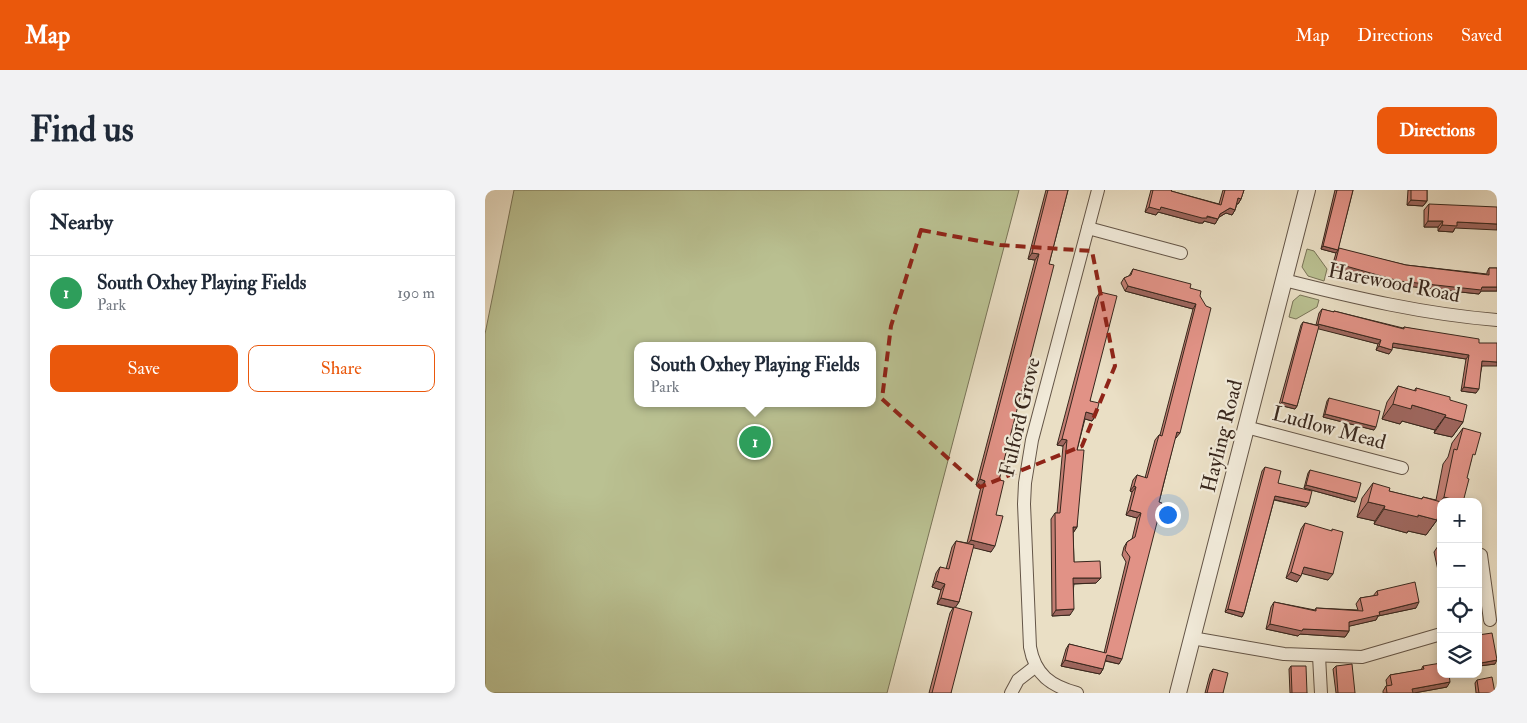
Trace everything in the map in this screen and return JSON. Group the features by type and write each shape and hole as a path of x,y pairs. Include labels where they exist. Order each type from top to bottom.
{"street":[{"name":"Fulford Grove","path":"1036,666 1030,648 1024,504 1025,483 1032,440 1098,190"},
{"name":"Hayling Road","path":"1178,693 1307,190"},
{"path":"1088,228 1181,252"},
{"name":"Harewood Road","path":"1285,280 1403,308 1461,317 1497,320"},
{"name":"Ludlow Mead","path":"1246,427 1402,468"},
{"path":"1482,564 1488,621"},
{"path":"1192,638 1284,654 1362,657 1437,635"},
{"path":"1319,656 1321,693"},
{"path":"1011,693 1018,680 1036,666 1055,685 1077,693"}],"highlighted area":[{"path":"921,230 1000,245 1092,251 1115,366 1082,446 980,487 882,399 891,326"}],"green space":[{"path":"514,190 1019,190 887,693 485,693 485,334"},
{"path":"1307,249 1314,251 1327,269 1324,281 1308,276 1302,267"},
{"path":"1300,295 1319,300 1317,307 1296,319 1289,317 1293,301"}],"building":[{"path":"1048,190 1068,190 1049,264 1054,265 999,480 1004,481 996,515 1003,516 995,546 971,540 985,481 980,479 1039,254 1032,253"},
{"path":"1153,190 1172,190 1221,205 1225,190 1244,190 1241,199 1238,198 1235,210 1230,208 1220,214 1218,219 1207,216 1207,218 1202,218 1161,207 1160,210 1149,207"},
{"path":"1337,190 1353,190 1338,250 1323,246"},
{"path":"1411,190 1427,190 1427,201 1411,200"},
{"path":"1429,204 1497,207 1497,224 1457,222 1457,226 1442,225 1443,221 1428,221"},
{"path":"1339,248 1406,265 1489,275 1489,268 1497,268 1497,287 1482,287 1481,290 1399,281 1335,263"},
{"path":"1133,269 1191,284 1190,288 1201,291 1200,296 1206,306 1211,308 1180,433 1177,432 1164,482 1159,502 1162,503 1122,659 1107,655 1103,669 1065,660 1069,644 1106,653 1130,557 1125,550 1127,542 1135,537 1141,513 1130,510 1136,487 1134,486 1137,475 1147,478 1159,435 1162,436 1196,304 1128,286 1124,278 1131,275"},
{"path":"1100,292 1117,296 1090,401 1099,403 1096,415 1086,412 1077,450 1084,450 1077,527 1073,527 1074,562 1100,561 1101,578 1073,578 1074,609 1056,610 1055,513 1060,513 1067,440 1062,439"},
{"path":"1322,309 1404,329 1404,327 1479,339 1479,343 1497,343 1497,362 1482,361 1479,389 1464,387 1469,355 1393,343 1392,350 1379,346 1381,340 1318,324"},
{"path":"1303,322 1319,326 1297,406 1282,402"},
{"path":"1398,386 1416,391 1416,388 1450,397 1450,400 1467,405 1463,422 1412,405 1411,409 1393,404"},
{"path":"1329,398 1380,411 1376,427 1325,414"},
{"path":"1463,428 1481,433 1475,455 1473,454 1464,498 1448,498 1444,497 1454,449 1457,450"},
{"path":"1265,467 1281,471 1278,483 1312,491 1309,503 1275,496 1244,613 1228,609"},
{"path":"1310,470 1361,483 1357,498 1306,485"},
{"path":"1373,483 1390,488 1389,491 1437,501 1437,520 1384,509 1385,506 1368,502"},
{"path":"1305,523 1332,531 1332,529 1343,532 1333,574 1304,567 1301,576 1291,572"},
{"path":"956,541 974,545 959,602 941,598 945,584 936,581 940,567 949,569"},
{"path":"1415,582 1419,602 1379,612 1380,615 1349,622 1349,631 1303,629 1302,631 1270,624 1274,602 1316,611 1316,608 1363,611 1360,598 1378,595 1377,591"},
{"path":"954,607 972,612 951,693 932,693"},
{"path":"1492,633 1497,660 1482,663 1482,634"},
{"path":"1352,664 1355,693 1338,693 1336,666"},
{"path":"1437,664 1437,678 1450,678 1450,682 1412,689 1413,693 1387,693 1386,686 1392,685 1390,675 1424,669 1423,666"},
{"path":"1291,666 1306,666 1307,693 1292,693"},
{"path":"1213,669 1228,673 1223,693 1207,693"},
{"path":"1492,677 1495,693 1479,693 1477,680"}],"place":[{"name":"South Oxhey Playing Fields","path":"755,442"}]}
